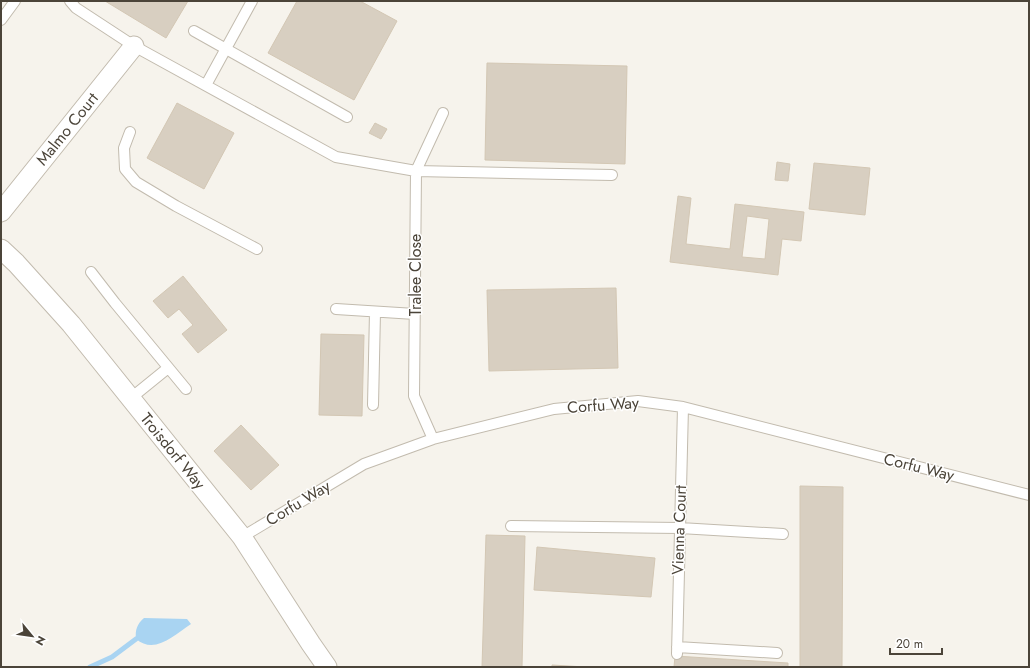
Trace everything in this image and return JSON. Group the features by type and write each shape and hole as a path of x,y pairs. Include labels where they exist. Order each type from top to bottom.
{"street":[{"name":"Malmo Court","path":"1,212 134,46"},
{"name":"Troisdorf Way","path":"1,249 16,263 71,324 242,537 310,644 327,667"}],"lane":[{"path":"1,20 15,1"},
{"path":"70,1 76,8 134,46 336,157 416,171 612,175"},
{"path":"206,85 252,1"},
{"path":"194,31 347,117"},
{"name":"Tralee Close","path":"433,439 414,396 416,171 443,113"},
{"path":"130,132 124,148 126,169 136,182 176,206 257,248"},
{"path":"90,272 186,389"},
{"path":"336,309 415,314"},
{"path":"373,405 375,312"},
{"path":"131,398 168,368"},
{"name":"Corfu Way","path":"242,537 364,464 433,439 554,409 638,400 683,407 1029,495"},
{"name":"Vienna Court","path":"683,407 677,650 777,653"},
{"path":"511,526 680,528 783,534"}],"water":[{"path":"144,618 187,619 191,624 164,642 150,645 136,639 137,627"}],"building":[{"path":"105,1 188,1 166,38"},
{"path":"297,1 360,1 397,21 354,100 268,53"},
{"path":"487,63 627,66 625,164 485,160"},
{"path":"177,103 234,133 204,189 147,158"},
{"path":"375,123 387,129 381,139 369,133"},
{"path":"777,162 790,164 788,181 775,180"},
{"path":"814,163 870,168 865,215 809,209"},
{"path":"678,196 691,198 686,244 730,249 735,204 804,212 801,241 782,239 778,275 670,262","holes":["747,216 769,219 765,259 742,257"]},
{"path":"183,276 227,330 198,353 182,334 193,325 179,309 168,318 153,301"},
{"path":"616,288 618,368 489,371 487,290"},
{"path":"321,334 364,335 362,416 319,415"},
{"path":"241,425 279,465 251,490 214,451"},
{"path":"800,486 843,487 842,667 800,667"},
{"path":"486,535 525,536 522,667 482,667"},
{"path":"537,547 655,558 651,597 534,590"},
{"path":"675,656 788,663 788,667 674,667"},
{"path":"552,665 585,667 552,667"}],"waterway":[{"path":"90,667 112,657 136,639"}]}
